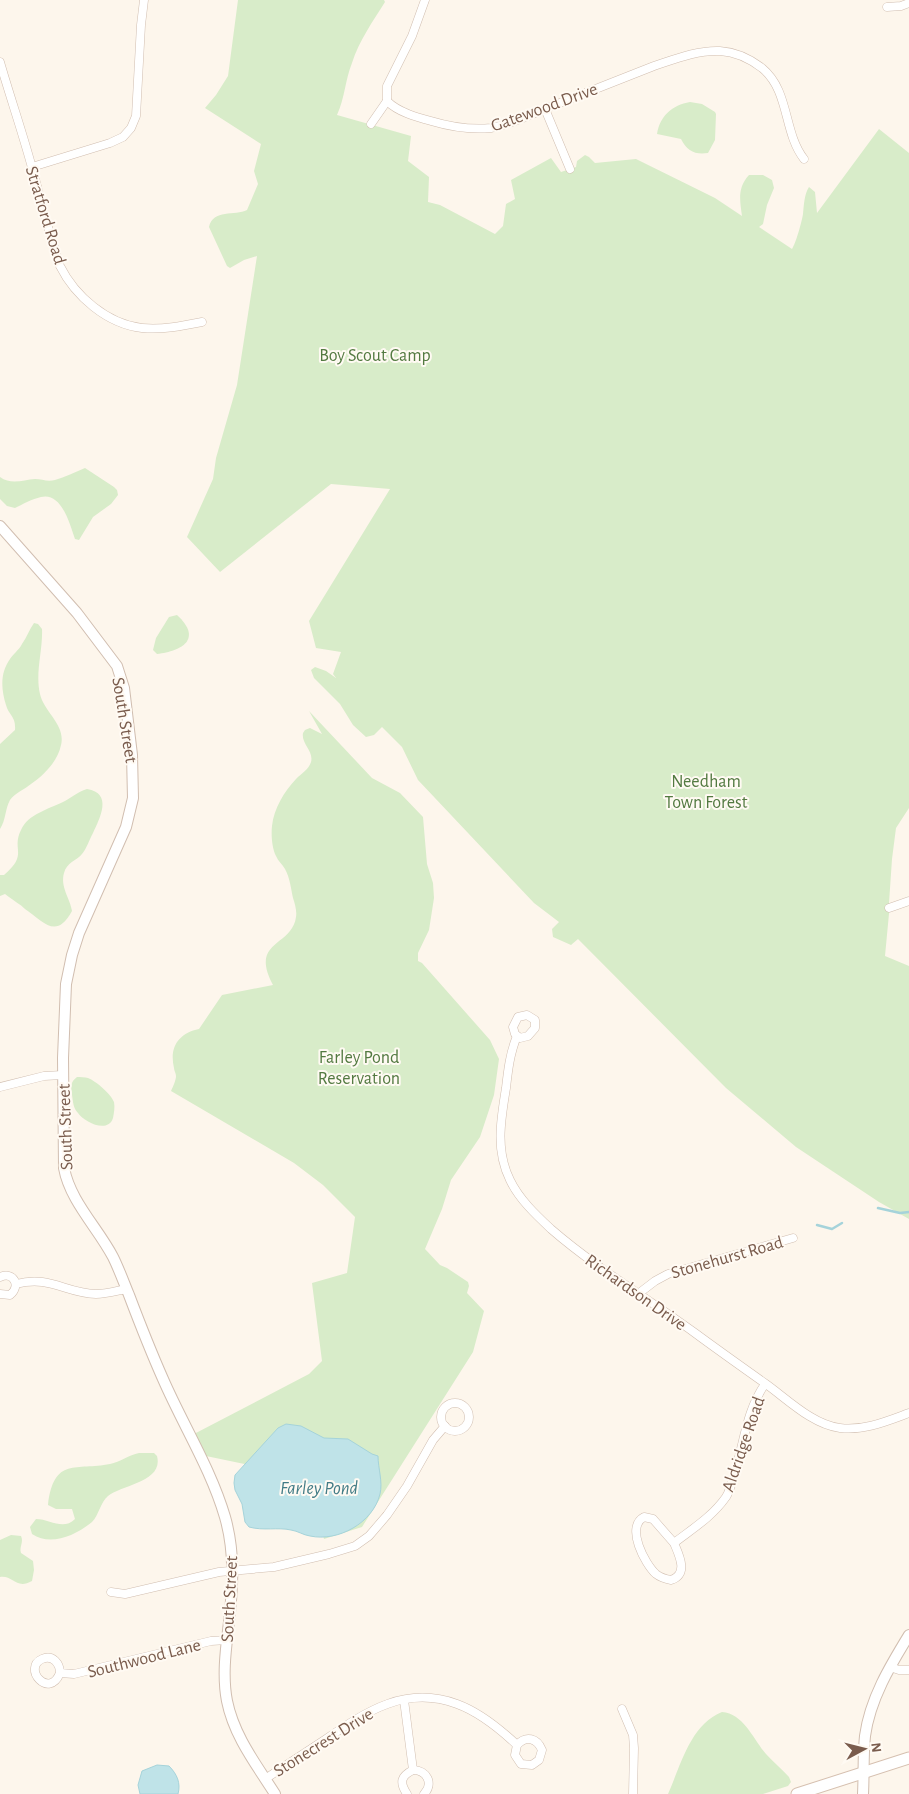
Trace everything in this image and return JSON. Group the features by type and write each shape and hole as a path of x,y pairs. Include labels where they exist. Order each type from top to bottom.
{"main road":[{"path":"796,1794 909,1758"}],"street":[{"path":"32,167 110,143 123,137 131,128 136,116 144,0"},
{"path":"371,124 386,101 387,86 412,36 425,0"},
{"path":"888,8 909,3"},
{"name":"Gatewood Drive","path":"386,101 426,120 445,125 471,129 493,127 506,124 673,60 698,52 718,51 740,55 767,72 779,91 795,144 804,159"},
{"name":"Stratford Road","path":"0,62 60,265 79,293 94,307 128,325 142,328 169,328 202,322"},
{"path":"545,109 570,169"},
{"name":"South Street","path":"0,526 77,613 116,666 124,688 132,755 133,798 126,827 79,933 66,984 63,1075 64,1163 67,1181 72,1192 106,1243 114,1259 160,1372 219,1500 229,1533 233,1571 225,1683 230,1712 242,1742 275,1794"},
{"path":"889,908 909,901"},
{"name":"Richardson Drive","path":"517,1036 511,1054 500,1134 501,1155 510,1182 530,1208 551,1229 801,1411 822,1422 839,1428 876,1426 909,1412"},
{"path":"0,1087 44,1076 63,1075"},
{"name":"Stonehurst Road","path":"638,1294 668,1274 793,1238"},
{"path":"0,1277 11,1276 16,1284 15,1289 10,1295 0,1294"},
{"path":"16,1284 44,1281 96,1294 106,1294 126,1289"},
{"name":"Aldridge Road","path":"674,1543 698,1526 718,1507 727,1495 737,1466 751,1410 756,1397 766,1384"},
{"path":"111,1592 126,1594 195,1576 274,1568 355,1546 369,1536 388,1514 407,1486 433,1440 445,1426"},
{"path":"644,1517 653,1519 674,1543 682,1563 681,1572 677,1578 671,1580 663,1578 652,1570 640,1550 636,1530 637,1523 644,1517"},
{"path":"863,1794 868,1723 877,1694 909,1635"},
{"name":"Southwood Lane","path":"60,1673 83,1673 213,1641 227,1640"},
{"path":"890,1667 899,1670 909,1670"},
{"name":"Stonecrest Drive","path":"265,1779 360,1716 387,1703 404,1700 431,1698 456,1704 477,1715 517,1745"},
{"path":"404,1700 413,1770"},
{"path":"622,1709 633,1735 633,1794"},
{"path":"407,1794 402,1787 402,1780 406,1774 413,1770 423,1772 427,1776 430,1783 427,1792 424,1794"}],"green space":[{"name":"Needham Town Forest","path":"238,0 384,0 385,2 358,47 337,115 411,136 408,161 429,177 428,202 440,205 495,234 503,226 506,204 515,199 511,180 551,158 561,172 576,167 577,161 585,155 595,163 636,159 715,198 742,216 740,195 745,180 749,175 763,175 772,180 774,188 767,205 763,224 759,227 792,249 800,227 805,197 809,187 815,192 817,213 879,129 909,153 909,808 896,828 885,956 909,966 909,1219 879,1202 796,1147 726,1088 578,939 571,945 553,937 552,929 559,922 534,903 418,780 402,747 382,727 374,735 366,737 353,725 340,704 314,678 311,670 315,667 326,671 336,678 333,674 341,652 316,648 309,621 390,489 331,484 220,572 187,537 213,479 216,458 237,385 257,256 244,260 230,268 227,266 209,227 211,221 220,215 247,210 258,184 254,171 261,144 205,108 228,76"},
{"path":"684,103 702,104 716,114 715,140 708,153 695,153 686,147 681,139 657,134 661,122 668,112"},
{"path":"85,468 114,487 118,495 111,504 93,517 79,540 75,539 68,518 60,504 54,499 41,497 15,508 7,506 0,499 0,477 8,481 35,479 52,481"},
{"path":"177,615 185,623 189,637 181,647 157,654 153,650 156,638 169,617"},
{"path":"34,623 38,624 42,629 38,678 40,694 42,701 58,725 62,738 61,745 57,757 45,772 10,800 0,829 0,744 15,730 13,719 4,699 3,675 11,657 21,646"},
{"name":"Farley Pond Reservation","path":"309,711 372,778 400,793 423,817 427,864 433,883 434,898 429,930 418,953 418,961 422,963 490,1040 499,1059 494,1095 480,1137 451,1180 442,1209 425,1249 440,1265 468,1282 467,1293 484,1311 473,1352 362,1527 324,1539 321,1527 254,1466 206,1456 194,1434 309,1374 322,1361 312,1283 347,1273 355,1217 323,1185 294,1163 171,1091 176,1076 173,1060 174,1047 186,1034 199,1029 222,995 273,985 267,970 266,960 274,945 293,927 296,912 288,876 274,849 272,826 277,807 287,789 307,769 311,762 311,754 304,741 303,733 310,728 322,734"},
{"path":"87,789 95,791 100,795 102,801 101,814 84,852 65,869 63,883 72,911 61,925 50,926 5,894 0,896 0,875 4,875 16,862 18,857 18,837 24,824 39,813"},
{"path":"77,1077 85,1077 91,1080 110,1095 114,1102 114,1110 110,1123 101,1126 90,1123 76,1111 71,1087"},
{"path":"139,1453 154,1453 157,1456 157,1465 154,1472 140,1482 108,1496 92,1522 79,1531 63,1538 39,1538 32,1534 30,1527 36,1519 56,1524 66,1524 75,1519 72,1509 56,1509 48,1505 51,1489 55,1479 61,1472 77,1467 110,1464"},
{"path":"11,1535 21,1536 21,1553 33,1561 32,1581 27,1583 22,1584 0,1577 0,1540"},
{"path":"722,1712 736,1717 742,1722 766,1754 789,1777 791,1782 788,1786 763,1794 668,1794 682,1759 694,1736 711,1718"}],"water":[{"name":"Farley Pond","path":"286,1424 301,1426 324,1438 348,1439 378,1456 380,1494 370,1514 362,1522 343,1533 321,1537 286,1529 254,1528 249,1527 245,1522 242,1504 235,1490 235,1475 278,1428"},
{"path":"157,1765 169,1766 174,1772 179,1782 178,1794 140,1794 138,1785 142,1771"}],"waterway":[{"path":"878,1208 900,1213 909,1212"},
{"path":"817,1225 832,1229 842,1223"}],"park label":[{"name":"Boy Scout Camp","path":"375,355"}]}
